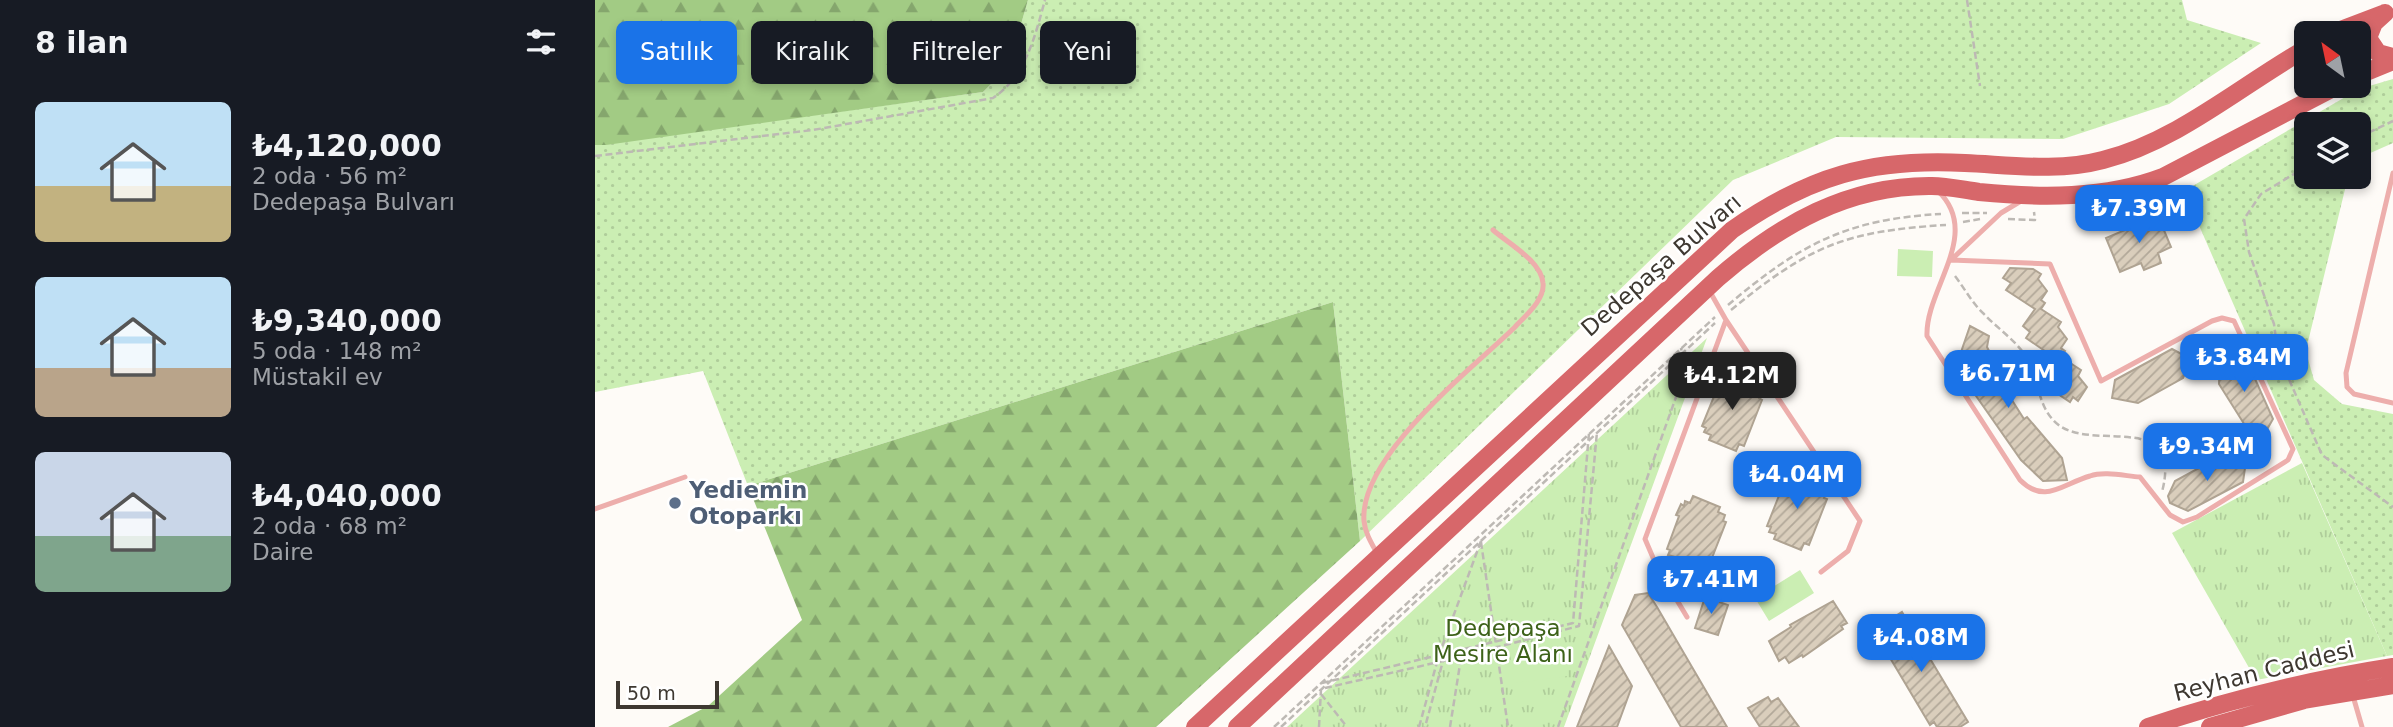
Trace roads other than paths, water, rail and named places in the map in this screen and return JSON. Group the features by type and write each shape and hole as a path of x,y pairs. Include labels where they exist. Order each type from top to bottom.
{"main road":[{"path":"2364,21 2389,11"},
{"path":"2389,11 2374,23 2368,38 2378,53 2393,59"},
{"name":"Dedepaşa Bulvarı","path":"1195,727 1732,230 1782,197 1850,170 1888,165 1923,162 2039,167 2076,166 2105,160 2167,134 2294,56"},
{"path":"2371,69 2393,59"},
{"name":"Dedepaşa Bulvarı","path":"1237,727 1707,288 1753,247 1791,222 1835,202 1879,191 1932,186 2032,204 2139,186 2163,177 2312,98"},
{"name":"Reyhan Caddesi","path":"2148,727 2316,679 2393,667"},
{"name":"Reyhan Caddesi","path":"2210,727 2247,721 2351,690 2393,685"}],"lane":[{"path":"2393,173 2346,373 2347,387 2354,394 2393,402"},
{"path":"1932,186 1944,197 1954,224 1951,260 1929,315 1927,336 2020,480 2030,490 2042,493 2092,475 2140,477 2171,515 2183,522 2197,517 2288,460 2293,449 2234,321 2222,318 2212,321 2101,381 2050,264 1951,260"},
{"path":"1951,260 2001,213 2032,204"},
{"path":"1378,555 1368,537 1364,520 1366,503 1381,469 1419,418 1524,317 1541,295 1543,284 1538,270 1493,230"},
{"path":"1707,288 1860,521 1848,551 1821,572"},
{"path":"1687,617 1657,567 1645,540 1724,315"},
{"path":"595,509 685,477"},
{"path":"2351,690 2362,727"}],"place":[{"name":"Yediemin Otoparkı","path":"675,503"}],"park label":[{"name":"Dedepaşa Mesire Alanı","path":"1503,641"}]}
